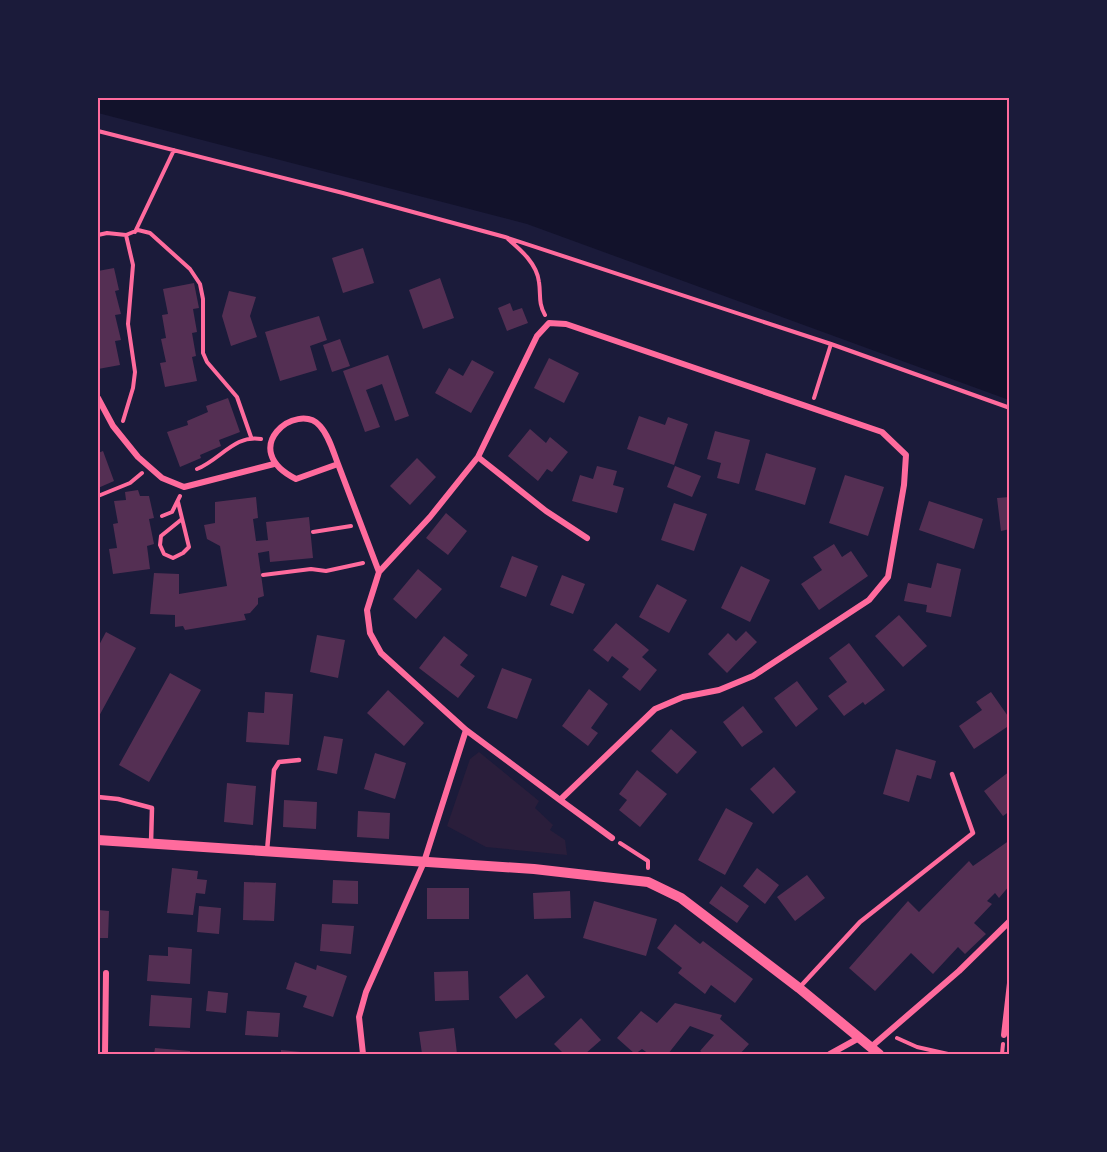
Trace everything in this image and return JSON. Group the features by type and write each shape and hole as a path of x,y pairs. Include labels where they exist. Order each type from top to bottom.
{"street":[{"path":"560,800 655,709 683,697 719,690 753,676 869,600 888,577 904,485 906,455 882,432 566,324 549,323 537,336 478,457 430,517 379,572 367,609 370,633 381,652 466,730 560,800 612,838"},
{"path":"98,398 119,433 138,457 162,478 184,486 274,464"},
{"path":"338,464 296,479 284,473 274,464 271,452 275,431 301,418 320,425 332,447 379,572"},
{"path":"478,457 546,511 587,538"},
{"path":"363,1054 359,1017 366,992 424,862 466,730"},
{"path":"98,840 534,869 648,882 681,898 799,988 875,1051 886,1033 959,971 1010,921"},
{"path":"105,1054 106,973"},
{"path":"1004,1035 1010,983"},
{"path":"830,1054 860,1037"}],"lane":[{"path":"267,851 274,770 279,762 299,760"},
{"path":"799,988 860,922 973,833 952,774"},
{"path":"98,797 118,799 152,808 151,843"}],"path":[{"path":"98,131 506,237 831,344 1010,408"},
{"path":"134,232 174,150"},
{"path":"98,235 107,232 126,235 138,230 150,233 190,269 200,284 204,316 203,353 207,362 237,397 251,437"},
{"path":"119,433 134,388 135,372 128,324 133,265 126,235"},
{"path":"506,237 526,255 539,279 540,306 549,323"},
{"path":"811,409 831,344"},
{"path":"162,516 172,512 178,502 187,474 204,467 227,449 251,437 272,441"},
{"path":"98,496 130,483 149,467"},
{"path":"178,502 189,547 173,558 164,554 160,545 161,537 182,519"},
{"path":"313,532 362,524"},
{"path":"263,575 310,569 326,571 374,559"},
{"path":"612,838 648,861 648,882"},
{"path":"886,1033 917,1047 948,1054"}],"shaded area":[{"path":"98,98 1009,98 1009,400 527,224 98,113"},
{"path":"479,752 539,801 535,808 553,825 550,830 565,840 567,855 486,847 447,826 470,759"}],"building":[{"path":"363,248 374,283 343,293 332,258"},
{"path":"114,268 119,290 115,291 121,314 115,315 121,340 115,341 120,365 98,369 98,271"},
{"path":"440,278 454,318 423,329 409,290"},
{"path":"194,283 199,308 193,309 197,332 192,333 196,356 192,357 197,381 165,387 160,363 166,362 161,339 166,338 162,315 168,314 163,289"},
{"path":"229,291 256,297 250,316 257,337 231,346 222,316"},
{"path":"510,303 513,311 522,308 528,323 507,331 498,308"},
{"path":"319,316 327,340 310,346 317,370 280,381 265,332"},
{"path":"340,339 350,366 332,372 323,345"},
{"path":"388,355 409,416 395,421 382,384 366,390 380,427 365,432 343,371"},
{"path":"549,358 579,373 564,403 534,388"},
{"path":"472,360 494,372 471,413 435,393 449,368 463,376"},
{"path":"228,398 240,432 219,440 221,446 180,467 167,432 188,425 187,421 208,412 206,406"},
{"path":"639,416 665,425 668,417 688,424 674,465 627,449"},
{"path":"530,429 546,443 550,437 568,452 552,472 547,469 538,481 508,456"},
{"path":"715,431 750,440 739,484 717,478 721,463 707,459"},
{"path":"103,451 114,481 98,488 98,453"},
{"path":"766,453 816,468 805,505 755,490"},
{"path":"417,458 436,477 410,505 390,486"},
{"path":"597,466 617,471 613,485 624,488 617,513 572,501 580,475 593,479"},
{"path":"675,466 701,476 692,497 667,487"},
{"path":"845,475 884,487 868,536 829,523"},
{"path":"138,490 140,496 149,496 154,518 149,519 154,544 147,546 150,569 113,574 109,549 117,548 113,524 118,523 114,501 126,500 125,492"},
{"path":"256,497 258,518 253,519 256,541 268,540 266,522 309,517 313,558 270,562 269,551 258,553 264,596 258,598 258,604 250,613 244,614 246,620 185,630 183,626 175,627 175,615 150,614 154,573 179,574 179,594 227,586 220,546 207,539 204,525 215,523 215,502"},
{"path":"1010,497 1010,529 1001,531 997,498"},
{"path":"929,501 983,519 974,549 919,530"},
{"path":"674,503 707,514 694,551 661,540"},
{"path":"446,513 467,531 448,555 426,538"},
{"path":"834,544 842,557 851,551 868,576 819,610 801,584 822,570 813,557"},
{"path":"512,556 538,566 526,597 500,587"},
{"path":"937,563 961,569 951,617 926,612 927,605 904,601 908,583 931,588"},
{"path":"741,566 770,580 750,622 721,608"},
{"path":"418,569 442,589 416,619 393,599"},
{"path":"562,575 585,584 573,614 550,605"},
{"path":"657,584 687,600 669,633 639,617"},
{"path":"1007,595 1010,595 1010,645 1007,645"},
{"path":"899,615 927,646 903,667 875,636"},
{"path":"616,623 649,650 642,657 657,670 640,691 622,677 629,669 612,656 608,662 593,650"},
{"path":"746,631 757,642 727,673 708,654 728,633 736,641"},
{"path":"106,632 136,648 98,718 98,647"},
{"path":"317,635 345,640 338,678 310,672"},
{"path":"444,636 468,655 460,665 475,676 458,698 419,668"},
{"path":"849,643 885,690 865,705 863,702 844,716 828,696 847,682 829,658"},
{"path":"502,668 532,679 517,719 487,708"},
{"path":"170,673 201,690 149,782 119,765"},
{"path":"797,681 818,709 796,727 774,698"},
{"path":"589,689 608,704 591,728 598,733 588,746 562,726"},
{"path":"388,690 424,723 404,746 367,713"},
{"path":"265,692 293,694 289,745 246,742 248,712 264,713"},
{"path":"991,692 1010,719 1010,725 974,749 959,726 982,710 976,702"},
{"path":"743,706 763,732 742,747 723,722"},
{"path":"671,729 697,752 677,774 651,751"},
{"path":"324,736 343,739 337,774 317,770"},
{"path":"896,749 936,761 931,779 917,775 909,802 883,794"},
{"path":"375,753 406,763 395,799 364,789"},
{"path":"774,767 796,792 773,814 750,789"},
{"path":"637,770 667,794 640,827 619,810 627,800 619,794"},
{"path":"1010,771 1010,811 1003,816 984,791"},
{"path":"227,783 256,786 253,825 224,822"},
{"path":"284,800 317,802 316,829 283,827"},
{"path":"726,808 753,823 725,875 698,860"},
{"path":"358,811 390,813 389,839 357,837"},
{"path":"1010,840 1010,885 999,898 995,893 987,901 992,904 974,923 986,934 965,954 958,947 933,974 911,953 875,991 849,968 908,901 919,912 969,861 973,866"},
{"path":"172,868 198,871 197,879 207,880 205,894 196,893 193,915 167,913"},
{"path":"757,868 779,885 765,904 743,886"},
{"path":"807,875 825,898 795,921 777,897"},
{"path":"333,880 358,881 358,904 332,903"},
{"path":"244,882 276,883 274,921 243,920"},
{"path":"721,886 749,906 737,923 709,903"},
{"path":"427,888 469,888 469,919 427,919"},
{"path":"570,891 571,918 534,919 533,893"},
{"path":"594,901 657,919 646,956 583,938"},
{"path":"199,906 221,908 219,934 197,932"},
{"path":"98,910 109,911 108,938 98,938"},
{"path":"322,924 354,926 351,954 320,951"},
{"path":"675,924 700,944 703,941 753,979 735,1003 711,985 705,994 678,973 682,968 657,948"},
{"path":"168,947 192,949 190,984 147,981 149,955 168,956"},
{"path":"295,962 316,970 317,965 347,976 333,1017 303,1007 307,996 286,989"},
{"path":"468,971 469,1000 435,1001 434,972"},
{"path":"527,974 545,997 516,1019 499,997"},
{"path":"208,991 228,993 226,1013 206,1011"},
{"path":"151,995 192,998 190,1028 149,1026"},
{"path":"675,1003 722,1015 720,1019 749,1044 740,1054 704,1054 700,1051 714,1035 690,1026 668,1054 649,1054 642,1049 635,1054 617,1038 641,1011 657,1023"},
{"path":"247,1011 280,1013 278,1037 245,1035"},
{"path":"581,1018 601,1040 585,1054 564,1054 554,1044"},
{"path":"454,1028 457,1054 422,1054 419,1032"},
{"path":"155,1048 190,1051 190,1054 154,1054"},
{"path":"281,1050 311,1053 311,1054 281,1054"}]}
